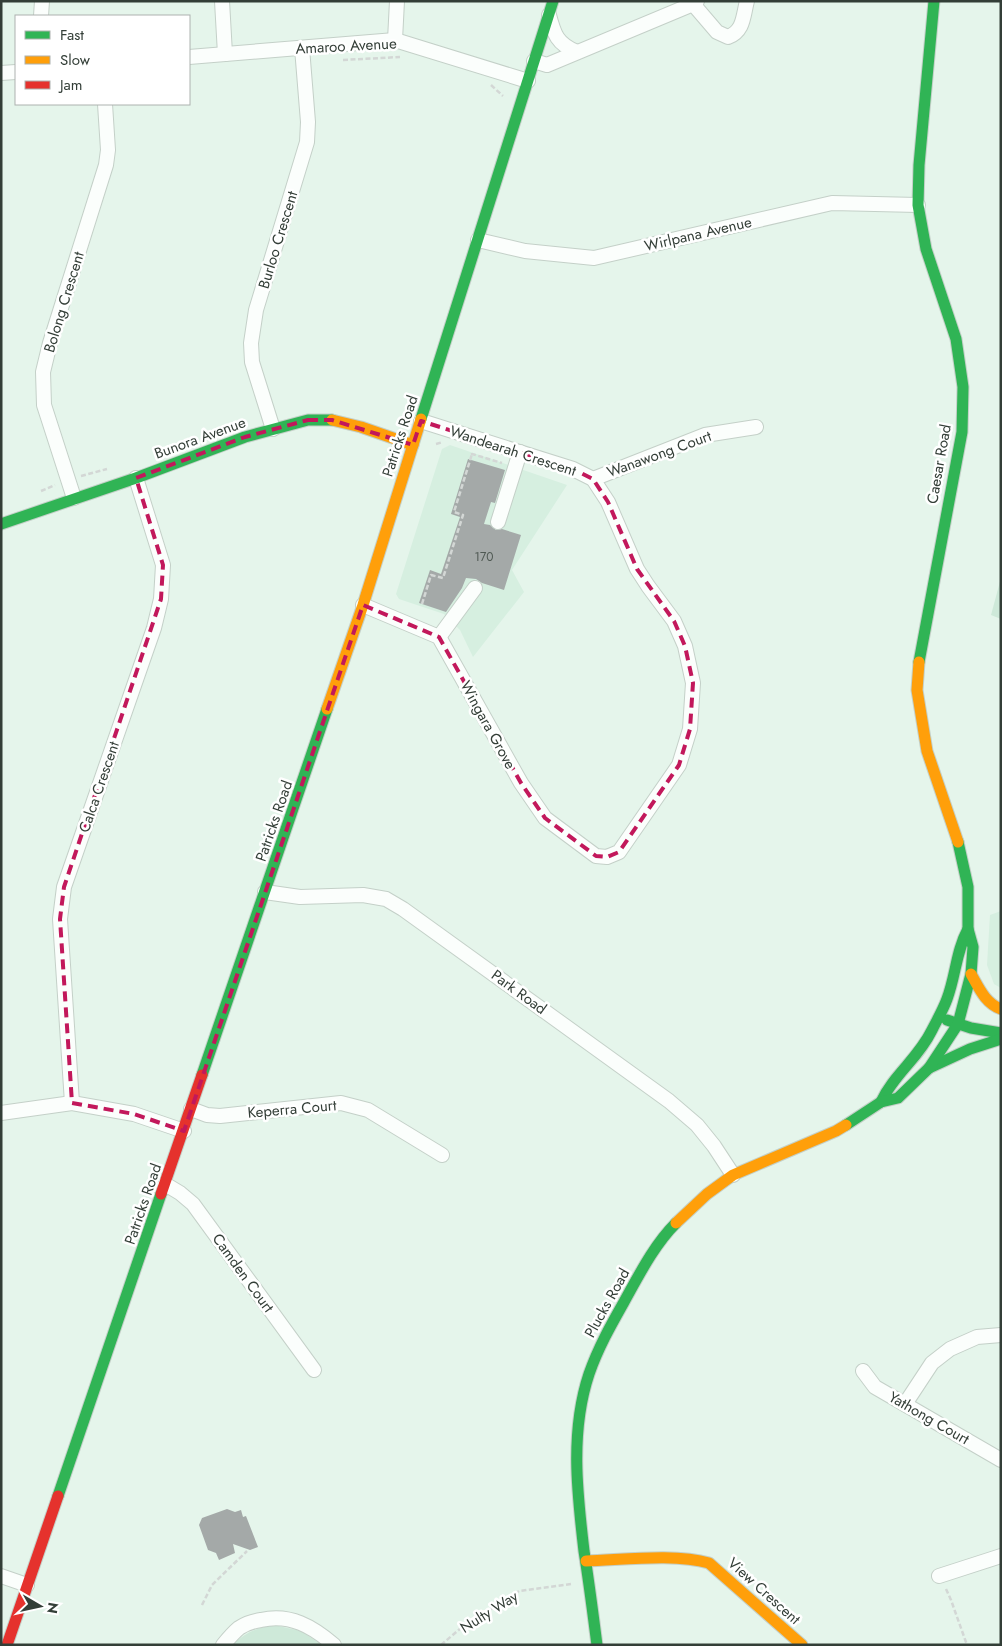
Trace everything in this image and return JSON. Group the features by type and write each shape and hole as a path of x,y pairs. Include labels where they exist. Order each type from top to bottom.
{"street":[{"path":"41,15 42,1"},
{"path":"222,1 225,54"},
{"path":"395,40 397,1"},
{"path":"534,61 547,65 695,3 717,32 728,37 736,34 741,26 747,1"},
{"name":"Caesar Road","path":"934,1 918,204 926,249 956,339 963,387 962,432 919,656 917,690 927,751 957,838 968,887 968,928 974,947 966,1013"},
{"path":"551,8 556,37 562,45 577,52"},
{"name":"Patricks Road","path":"7,1645 363,605 551,8"},
{"name":"Amaroo Avenue","path":"190,57 395,40 528,81"},
{"name":"Burloo Crescent","path":"273,429 252,362 251,343 256,310 307,142 308,122 302,48"},
{"path":"1,74 15,72"},
{"name":"Bolong Crescent","path":"74,498 44,405 43,372 50,343 106,165 108,150 105,105"},
{"name":"Wirlpana Avenue","path":"478,240 525,251 594,258 832,203 918,204"},
{"name":"Bunora Avenue","path":"1,524 136,478 245,437 308,420 332,420 361,427 413,445"},
{"name":"Wandearah Crescent","path":"421,422 573,469 593,479 608,502 636,569 674,621 685,646 693,683 690,730 678,765 619,852 607,857"},
{"name":"Wanawong Court","path":"593,479 705,435 756,427"},
{"path":"498,522 520,452"},
{"name":"Calca Crescent","path":"72,1103 60,919 64,888 154,628 161,599 163,565 136,478"},
{"path":"363,605 439,637 475,588"},
{"name":"Wingara Grove","path":"439,637 521,783 546,818 596,856 607,857"},
{"name":"Park Road","path":"265,892 300,897 363,895 386,899 403,909 670,1101 698,1125 733,1175"},
{"name":"Caesar Road","path":"945,1005 960,944 968,928"},
{"path":"972,974 999,1015"},
{"path":"945,1005 966,1013"},
{"name":"Plucks Road","path":"881,1102 888,1087 916,1057 945,1005"},
{"name":"Plucks Road","path":"597,1645 578,1502 576,1444 583,1396 600,1346 641,1272 674,1225 707,1194 733,1175 836,1131 881,1102 898,1098 929,1068 966,1013"},
{"path":"939,1017 971,1028 1001,1033"},
{"path":"929,1068 970,1049 1001,1039"},
{"path":"1,1113 72,1103 134,1114 184,1131"},
{"name":"Keperra Court","path":"191,1110 207,1115 220,1116 341,1103 368,1110 442,1155"},
{"name":"Camden Court","path":"165,1184 193,1204 314,1370"},
{"path":"905,1404 932,1363 950,1349 977,1336 1001,1335"},
{"name":"Yathong Court","path":"863,1371 875,1387 1001,1460"},
{"path":"939,1576 1001,1556"},
{"name":"View Crescent","path":"586,1561 673,1558 699,1560 709,1563 802,1645"},
{"path":"1,1576 27,1586"},
{"path":"223,1645 239,1628 245,1625 263,1619 279,1618 302,1623 319,1632 334,1645"}],"path":[{"path":"338,60 397,56 406,59"},
{"path":"485,82 494,87 502,96"},
{"path":"422,604 431,575 443,578 463,515 454,512 472,454"},
{"path":"202,1605 212,1585 247,1551"},
{"path":"939,1576 951,1600 967,1645"},
{"name":"Nulty Way","path":"441,1645 461,1628 519,1592 571,1584"}],"highlighted area":[{"path":"308,420 332,420 413,445 421,421 573,469 593,479 608,502 637,569 674,621 685,646 693,683 690,729 679,765 619,852 607,857 596,856 545,818 521,783 439,637 363,605 184,1131 134,1114 72,1103 60,919 64,887 161,599 163,565 136,478 245,437"}],"shaded area":[{"path":"450,445 567,485 512,570 524,592 473,657 460,630 444,614 399,599 396,594 442,449"},
{"path":"1001,578 1001,619 991,615"},
{"path":"1001,911 1001,988 994,984 987,965 990,915"},
{"path":"274,1625 301,1631 322,1645 233,1645 252,1631"}],"building":[{"path":"468,459 505,470 495,503 491,502 484,524 490,525 496,530 502,529 521,535 504,590 482,583 476,579 466,578 462,588 446,612 419,603 430,570 441,574 460,517 451,514"},
{"path":"227,1509 235,1512 241,1510 243,1517 246,1516 258,1547 250,1550 233,1544 235,1553 219,1560 216,1553 208,1550 199,1525 202,1518"}],"traffic: fast":[{"path":"421,419 553,1"},
{"path":"919,662 962,432 963,387 956,339 926,249 918,205 919,165 934,1"},
{"path":"1,524 136,478 245,437 308,420 332,420"},
{"path":"202,1075 327,709"},
{"path":"846,1125 881,1102 898,1098 929,1068 958,1024 971,974 973,947 968,929 968,887 958,842"},
{"path":"881,1102 892,1083 920,1050 940,1015 950,990 961,946 968,929"},
{"path":"947,1020 971,1028 1001,1033"},
{"path":"929,1068 970,1049 1001,1039"},
{"path":"58,1496 161,1194"},
{"path":"597,1645 577,1484 579,1417 589,1374 601,1346 647,1261 676,1223"}],"traffic: slow":[{"path":"327,709 363,605 421,419"},
{"path":"332,420 361,427 413,445"},
{"path":"919,662 917,690 927,751 958,842"},
{"path":"971,974 987,999 1001,1009"},
{"path":"676,1223 707,1194 733,1175 846,1125"},
{"path":"586,1561 681,1558 709,1563 802,1645"}],"traffic: jam":[{"path":"161,1194 202,1075"},
{"path":"7,1645 58,1496"}]}
